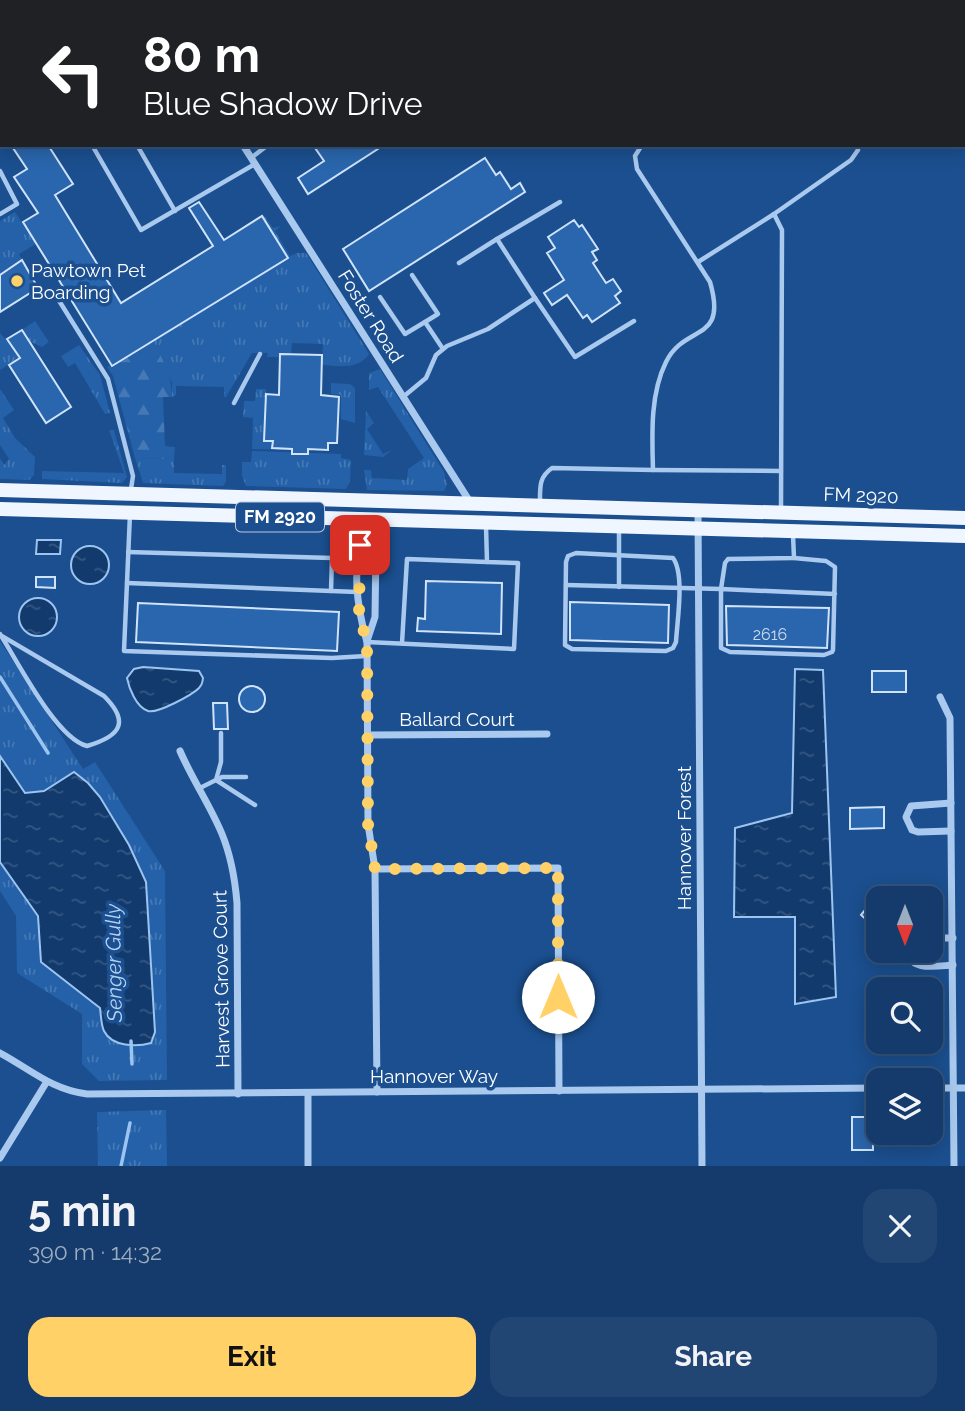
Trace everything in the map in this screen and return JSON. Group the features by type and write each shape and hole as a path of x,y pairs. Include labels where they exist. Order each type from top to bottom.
{"main road":[{"name":"FM 2920","path":"0,490 965,517"},
{"name":"FM 2920","path":"0,509 367,524 486,523 965,536"}],"street":[{"name":"Foster Road","path":"244,147 471,504"},
{"name":"Hannover Forest","path":"698,510 702,1166"},
{"path":"367,524 360,545 358,592 359,615 367,642 368,824 375,869 377,1092"},
{"path":"367,524 376,544 375,617 367,642"},
{"path":"940,697 950,718 954,1166"},
{"name":"Ballard Court","path":"368,735 547,734"},
{"name":"Harvest Grove Court","path":"180,751 222,833 234,879 237,903 238,1094"},
{"path":"951,803 911,806 906,817 912,831 951,831"},
{"path":"375,869 558,868 559,1091"},
{"path":"943,938 953,938"},
{"path":"913,963 953,965"},
{"name":"Hannover Way","path":"0,1053 46,1083 72,1093 87,1094 866,1088"},
{"path":"0,1158 46,1083"},
{"path":"943,1088 965,1088"},
{"path":"308,1093 308,1166"}],"lane":[{"path":"93,147 141,230 253,161 266,147"},
{"path":"138,147 175,211"},
{"path":"641,147 635,156 637,169 698,262 710,282 715,298 715,312 711,324 672,351 664,364 654,417 653,470"},
{"path":"698,262 774,214 851,160 857,147"},
{"path":"0,171 16,204 0,214"},
{"path":"459,263 560,202"},
{"path":"774,214 782,230 781,512"},
{"path":"497,239 575,357 634,321"},
{"path":"380,297 405,334 438,314 412,275"},
{"path":"403,397 426,378 436,355 443,349 488,329 535,298"},
{"path":"58,299 108,379 132,476 131,494"},
{"path":"425,322 443,349"},
{"path":"234,403 260,354"},
{"path":"540,506 540,482 544,474 552,468 781,471"},
{"path":"130,513 124,651 332,658 367,656"},
{"path":"486,523 487,562"},
{"path":"619,527 619,587"},
{"path":"793,532 794,558"},
{"path":"128,552 332,558 331,591"},
{"path":"576,553 673,558 678,565 676,642 673,648 572,649 565,645 566,585 566,562 568,556 576,553"},
{"path":"794,558 826,561 834,565 833,650 829,654 730,652 721,648 721,589 728,559 794,558"},
{"path":"367,642 514,649 518,563 407,559 402,643"},
{"path":"127,583 358,592"},
{"path":"566,585 835,594"},
{"path":"0,634 104,696 120,717 116,734 87,746 72,740 44,706 0,634"},
{"path":"216,780 221,762 221,733"},
{"path":"198,789 222,777 246,777"},
{"path":"216,780 256,805"}],"green space":[{"path":"15,212 36,244 19,254 22,260 0,275 0,221"},
{"path":"264,215 273,228 281,226 275,231 290,256 306,253 369,354 354,365 322,365 323,344 292,343 291,354 281,354 280,357 267,357 268,353 252,353 226,397 224,387 176,386 176,395 172,397 172,383 153,341 288,258 262,216"},
{"path":"35,321 49,342 42,347 29,341 22,330"},
{"path":"0,333 14,349 22,347 32,350 0,370"},
{"path":"153,341 170,382 172,397 163,397 165,446 175,447 174,459 135,458 113,376 107,367"},
{"path":"79,345 100,375 110,413 105,414 75,363 68,367 61,356"},
{"path":"380,369 444,472 447,485 444,491 367,490 364,470 371,470 372,478 407,480 408,469 424,458 378,387 369,390 369,373"},
{"path":"331,383 350,384 355,388 355,423 341,419 341,395 331,394"},
{"path":"0,389 14,410 3,418 15,438 35,457 34,475 29,480 0,479 0,458 4,465 9,459 0,445"},
{"path":"256,389 266,389 264,440 273,441 273,448 292,450 252,449 253,418 243,417 244,401 255,401"},
{"path":"366,411 374,423 367,429 383,454 392,450 383,457 364,455"},
{"path":"109,430 114,430 127,477 122,483 42,479 42,471 124,473"},
{"path":"252,451 341,454 341,458 351,460 350,482 346,489 246,486 242,476 242,462 251,462"},
{"path":"135,458 174,459 174,473 222,474 222,465 226,465 226,482 223,486 143,483"},
{"path":"0,641 83,769 95,762 165,871 167,1080 99,1081 82,1064 82,1014 17,973 16,916 0,891"},
{"path":"166,1110 167,1166 98,1166 97,1112"}],"water":[{"path":"37,540 61,540 60,554 36,554"},
{"path":"90,546 104,551 109,565 104,579 90,584 76,579 71,565 76,551"},
{"path":"38,598 52,603 57,617 52,631 38,636 24,631 19,617 24,603"},
{"path":"143,667 199,671 203,678 202,683 195,691 174,703 159,710 148,711 131,692 127,678 134,669"},
{"path":"795,669 823,670 836,997 795,1004 795,917 734,917 735,828 792,813"},
{"path":"0,756 25,793 44,791 74,772 100,797 129,845 146,882 155,1032 151,1043 132,1045 113,1040 103,1029 100,1008 41,962 38,916 0,862"}],"building":[{"path":"12,147 49,147 73,184 55,195 121,303 213,246 189,208 199,202 224,240 262,216 288,258 112,366 23,222 38,213 14,177 27,169"},
{"path":"314,147 381,147 308,194 298,178 324,161"},
{"path":"485,158 496,175 500,172 511,189 520,183 525,192 369,291 343,249"},
{"path":"574,220 579,227 582,225 598,249 592,252 597,260 593,263 606,283 613,279 621,291 615,296 620,303 592,322 587,315 583,318 567,295 552,305 544,293 564,280 547,253 555,248 548,237"},
{"name":"Pawtown Pet Boarding","path":"22,260 38,288 0,312 0,275"},
{"path":"22,330 71,407 46,423 9,365 20,358 7,339"},
{"path":"280,354 322,355 321,395 339,397 337,443 328,443 328,450 308,449 308,454 292,454 292,449 272,448 273,441 264,441 266,394 279,395"},
{"path":"36,577 55,577 55,588 36,587"},
{"path":"426,581 502,583 501,634 417,631 418,618 425,619"},
{"path":"570,602 669,605 668,643 570,640"},
{"path":"138,603 339,612 337,651 136,642"},
{"path":"726,606 829,608 827,648 727,645"},
{"path":"872,671 906,671 906,692 872,692"},
{"path":"252,686 261,690 265,699 261,708 252,712 243,708 239,699 243,690"},
{"path":"213,703 227,703 228,729 214,729"},
{"path":"884,807 884,828 850,829 850,808"},
{"path":"852,1117 866,1117 866,1145 873,1145 873,1150 852,1150"}],"waterway":[{"name":"Senger Gully","path":"0,677 48,753"},
{"name":"Senger Gully","path":"131,1041 132,1064"},
{"name":"Senger Gully","path":"121,1166 130,1123"}],"place":[{"name":"Pawtown Pet Boarding","path":"17,281"}],"route":[{"path":"360,545 359,615 367,642 368,824 375,869 558,868 558,997"}]}
